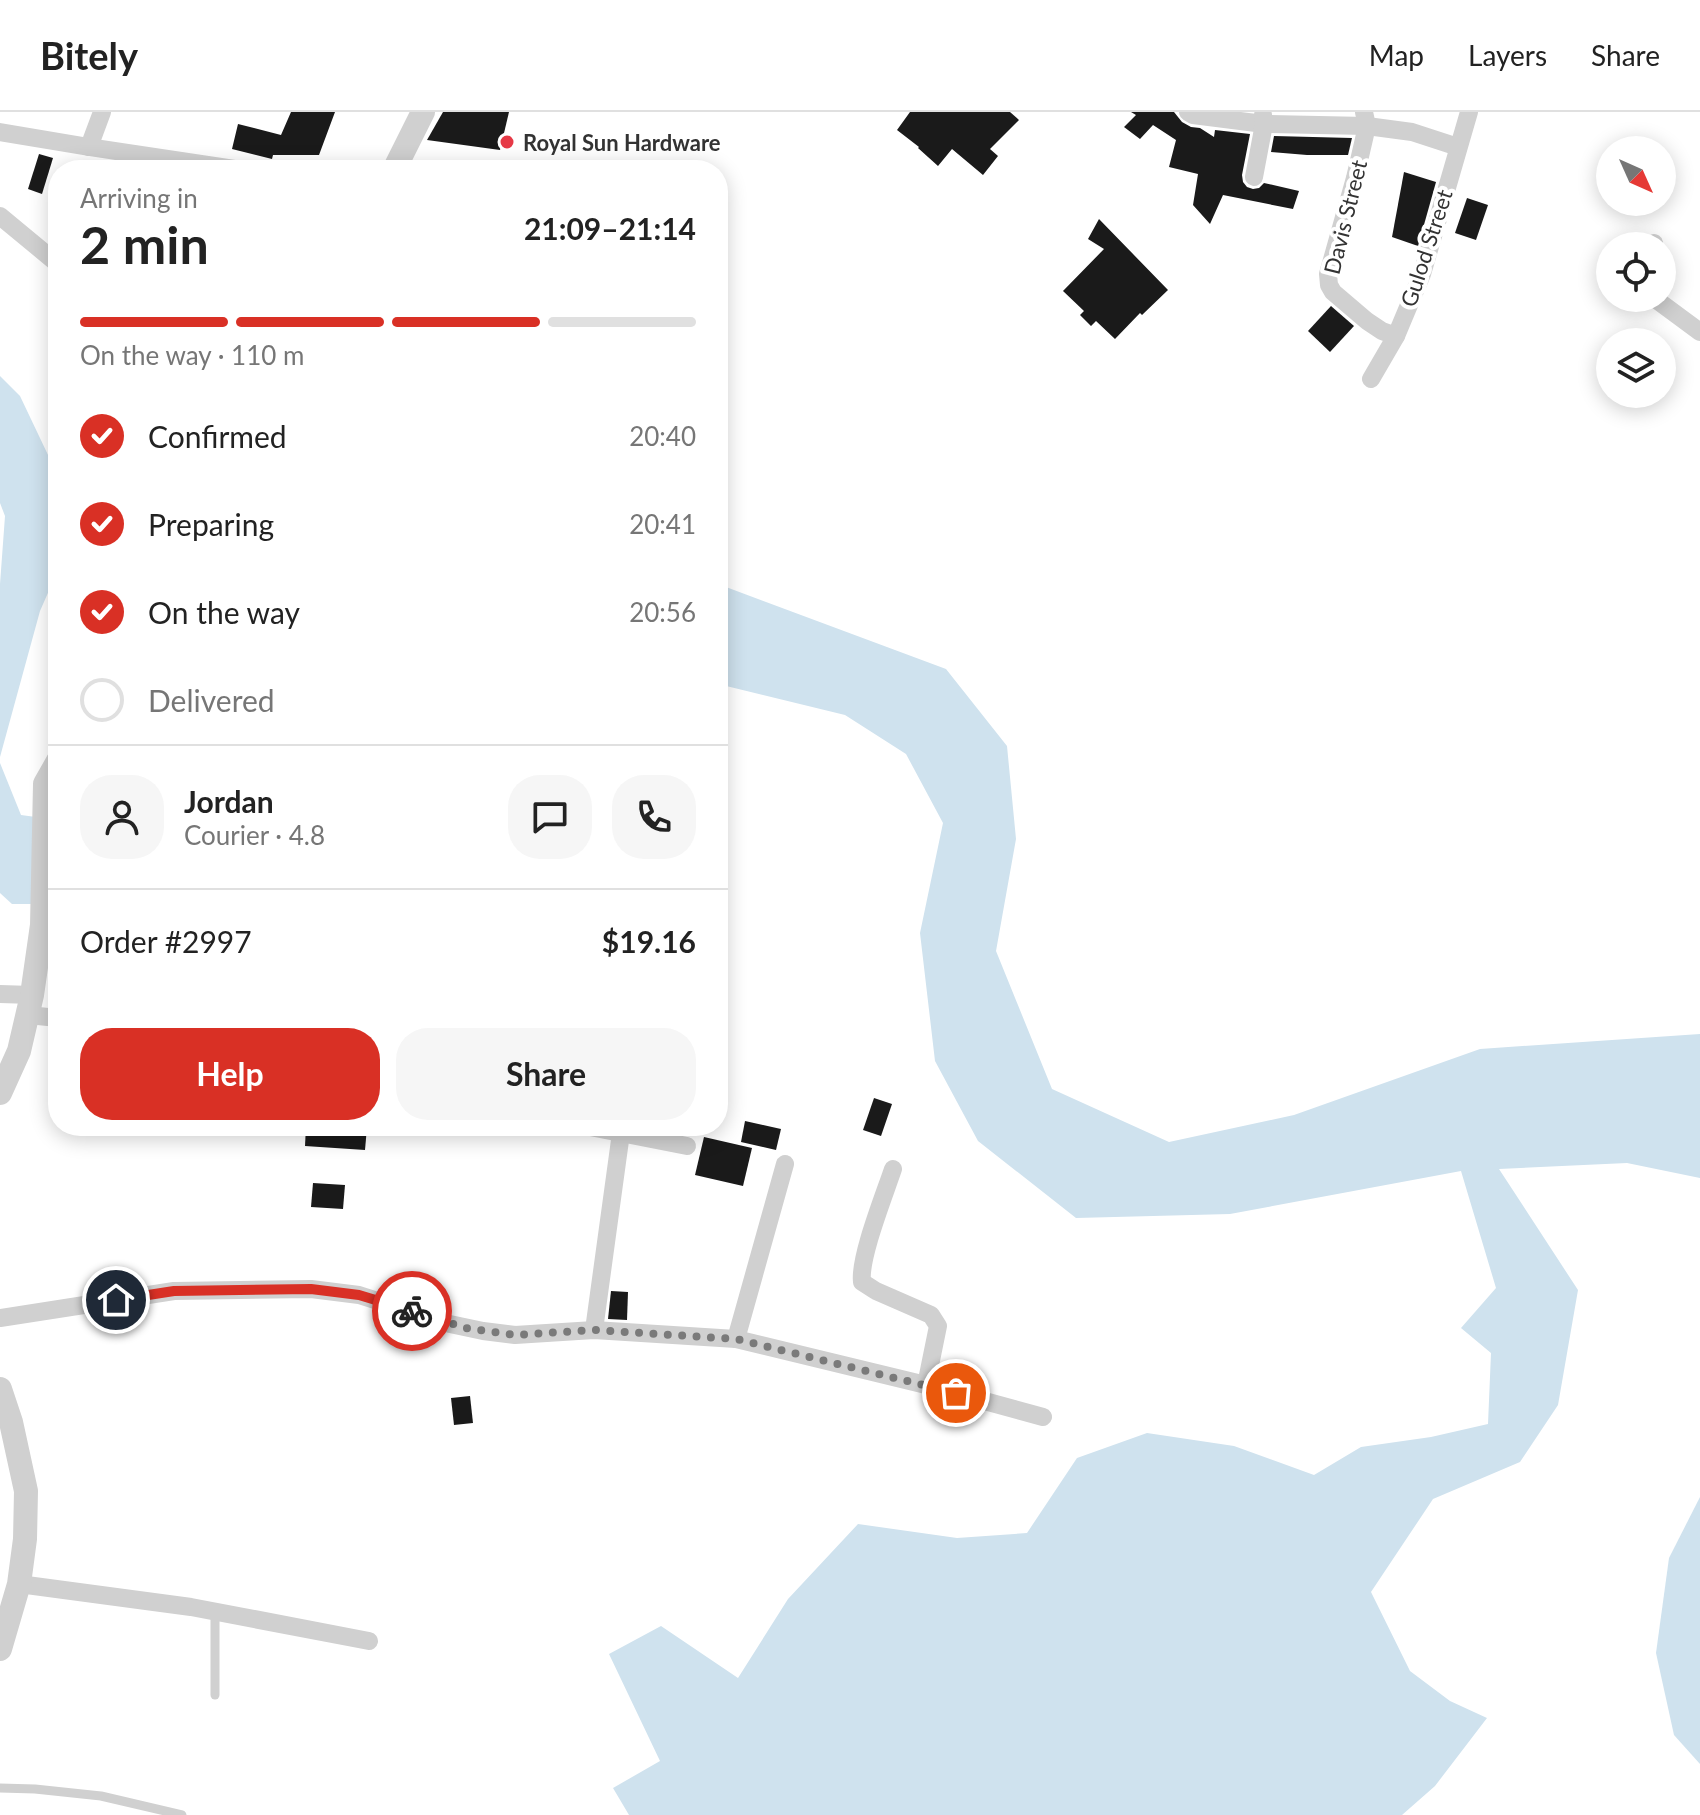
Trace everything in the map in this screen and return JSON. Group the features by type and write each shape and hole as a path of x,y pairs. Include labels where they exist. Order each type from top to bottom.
{"street":[{"path":"89,147 102,112"},
{"path":"399,160 423,112"},
{"path":"1188,112 1202,116 1366,119 1458,147"},
{"name":"Gulod Street","path":"1371,379 1396,336 1422,274 1469,112"},
{"path":"1254,177 1264,118"},
{"name":"Davis Street","path":"1366,119 1355,178 1328,274 1329,285 1367,321 1396,336"},
{"path":"0,132 175,160"},
{"path":"0,216 48,256"},
{"path":"1673,312 1700,332"},
{"path":"0,1093 19,1051 30,1005 42,925 43,800 48,779"},
{"path":"0,994 48,1013"},
{"path":"594,1330 621,1136"},
{"path":"636,1136 687,1146"},
{"path":"736,1339 785,1164"},
{"path":"893,1169 865,1255 862,1282 931,1315 938,1326 926,1385"},
{"path":"0,1318 174,1291 311,1289 359,1295 450,1324 515,1335 594,1330 736,1339 1043,1417"},
{"path":"0,1389 5,1421 26,1491 25,1539 19,1584 1,1639"},
{"path":"19,1584 191,1607 369,1641"}],"lane":[{"path":"215,1612 215,1695"},
{"path":"0,1788 101,1796 182,1815"}],"water":[{"path":"0,376 20,396 48,455 48,593 40,611 0,757 0,584 5,516 0,503"},
{"path":"728,588 946,669 1007,746 1016,839 996,951 1052,1089 1169,1142 1294,1115 1480,1049 1700,1034 1700,1178 1627,1163 1499,1169 1578,1290 1558,1405 1520,1462 1433,1499 1371,1592 1410,1671 1450,1701 1487,1718 1435,1786 1402,1815 629,1815 613,1788 660,1761 609,1654 661,1626 738,1678 788,1599 858,1524 957,1538 1027,1533 1077,1458 1147,1433 1234,1446 1314,1475 1361,1447 1431,1437 1488,1424 1491,1353 1461,1328 1496,1288 1461,1171 1230,1214 1076,1218 978,1141 935,1061 920,933 943,823 906,754 845,715 728,686"},
{"path":"0,763 21,815 48,819 48,904 12,904 0,893"},
{"path":"1700,1497 1700,1764 1674,1735 1656,1653 1669,1558"}],"building":[{"path":"291,112 335,112 319,155 273,155 272,159 232,149 238,124 281,135"},
{"path":"443,112 509,112 500,150 427,140"},
{"path":"910,112 1010,112 1019,120 990,149 998,156 983,175 952,149 938,166 897,130"},
{"path":"1131,112 1174,112 1182,122 1214,137 1215,130 1250,134 1243,182 1253,189 1264,183 1299,191 1293,209 1223,195 1210,224 1193,205 1198,174 1169,167 1176,140 1153,125 1140,139 1124,127 1136,115"},
{"path":"1274,136 1352,138 1348,155 1307,155 1271,152"},
{"path":"39,154 53,158 48,160 48,174 42,194 28,189"},
{"path":"1404,172 1436,182 1418,246 1392,237"},
{"path":"1467,198 1488,205 1476,240 1455,233"},
{"path":"1099,219 1168,290 1115,339 1096,321 1091,326 1080,315 1084,311 1063,291 1104,249 1088,239"},
{"path":"1331,306 1354,326 1330,352 1308,331"},
{"path":"874,1098 892,1104 881,1136 863,1130"},
{"path":"745,1121 781,1129 776,1150 741,1142"},
{"path":"306,1136 366,1136 365,1150 305,1146"},
{"path":"704,1137 752,1148 743,1186 695,1175"},
{"path":"313,1183 345,1185 343,1209 311,1207"},
{"path":"611,1291 628,1292 627,1320 608,1319"},
{"path":"470,1396 473,1423 454,1425 451,1398"}],"way so far":[{"path":"412,1311 466,1328 515,1335 594,1330 736,1339 956,1393"}],"place":[{"name":"Royal Sun Hardware","path":"507,142"}],"route":[{"path":"116,1300 174,1291 311,1289 359,1295 412,1311"}]}
